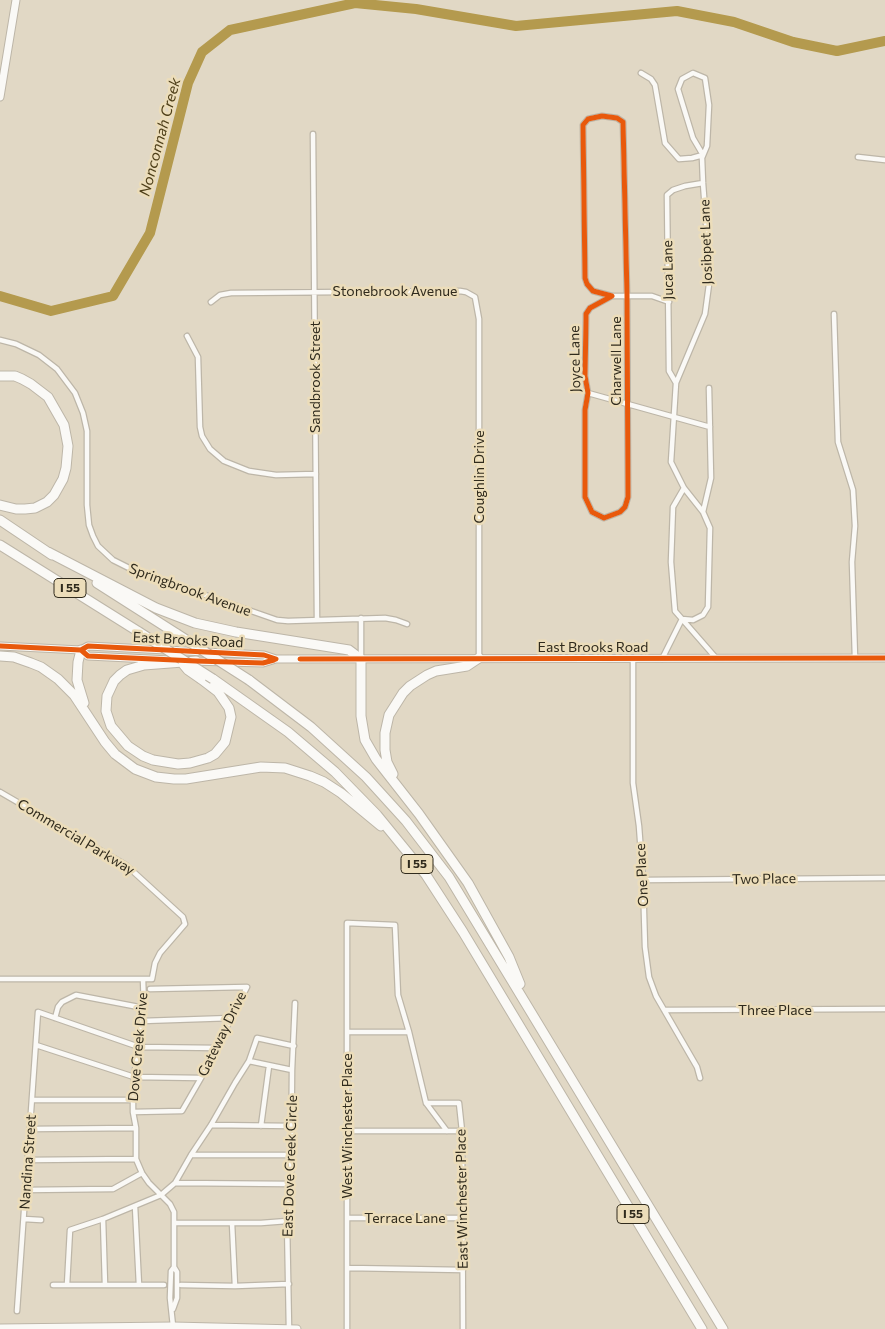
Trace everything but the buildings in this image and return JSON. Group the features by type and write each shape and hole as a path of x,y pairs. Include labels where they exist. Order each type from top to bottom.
{"highway":[{"path":"0,376 14,376 22,379 48,397 64,425 68,446 66,468 54,495 47,502 35,508 25,510 0,505"},
{"name":"I 55","path":"0,520 249,680 291,711 340,752 400,814 449,877 723,1329"},
{"name":"I 55","path":"0,545 213,678 255,707 310,749 358,794 426,875 463,932 702,1329"},
{"path":"48,552 156,608 195,623 236,632 349,650 361,659 361,716 365,740 376,759 445,849 483,908 509,957 528,1006"},
{"path":"81,650 77,668 78,688 95,726"},
{"path":"0,656 14,657 31,662 50,672 74,695 115,754 140,772 174,780 260,767 285,768 310,776 340,793 402,845"},
{"path":"177,656 188,670 218,692 231,717 225,742 215,754 208,758 178,764 154,760 128,746 111,726 106,711 107,696 114,681 127,670 144,665 196,661"},
{"path":"403,792 391,772 384,750 386,724 395,704 410,686 427,675 436,671 467,666 479,658"}],"main road":[{"path":"0,97 4,51 16,0"},
{"name":"East Brooks Road","path":"0,646 81,650 88,646 264,654 276,659"},
{"name":"East Brooks Road","path":"81,650 88,656 263,663 276,659 885,658"},
{"path":"0,1328 173,1326 234,1329 297,1329"}],"street":[{"path":"641,73 648,76 655,85 665,143 679,159 702,157"},
{"path":"693,73 705,78 709,105 707,146 702,157 693,138 678,89 682,79 693,73"},
{"name":"Charwell Lane","path":"604,518 620,512 625,507 628,497 627,295 623,122 617,118 602,116 588,119 583,124 585,276 587,284 593,291 612,296"},
{"name":"Sandbrook Street","path":"313,134 317,620"},
{"name":"Josibpet Lane","path":"682,619 694,620 703,615 708,607 710,528 703,512 684,488 671,462 676,383 705,314 710,277 702,157"},
{"path":"858,158 885,160"},
{"name":"Juca Lane","path":"676,383 669,371 667,195 685,186 703,184"},
{"name":"Stonebrook Avenue","path":"211,302 220,295 231,293 314,291 460,291 475,297"},
{"path":"612,296 652,296 669,302"},
{"name":"Joyce Lane","path":"604,518 592,512 585,497 585,410 588,393 585,376 586,314 593,306 612,296"},
{"name":"Coughlin Drive","path":"475,297 478,306 479,329 479,658"},
{"path":"834,314 838,442 853,490 855,526 852,562 855,658"},
{"path":"187,336 196,351 198,360 199,415 202,436 216,455 235,466 262,473 276,475 316,474"},
{"name":"Springbrook Avenue","path":"0,340 25,347 51,363 68,382 78,400 85,418 88,437 88,519 92,536 107,555 118,563 131,570 268,618 283,621 361,618 390,619 407,624"},
{"path":"703,512 711,478 709,388"},
{"path":"588,393 710,427"},
{"path":"684,488 673,507 671,562 675,611 716,659"},
{"path":"361,618 361,659"},
{"path":"662,659 682,619"},
{"name":"One Place","path":"633,659 634,783 643,880 645,947 649,977 656,996 697,1067 700,1078"},
{"name":"Commercial Parkway","path":"0,792 126,865 183,917 184,926 160,954 155,963 152,979 143,979"},
{"name":"Two Place","path":"643,880 885,878"},
{"name":"West Winchester Place","path":"346,924 347,1329"},
{"name":"East Winchester Place","path":"346,924 395,925 398,995 410,1032 426,1103 446,1131"},
{"path":"0,979 143,979"},
{"name":"Dove Creek Drive","path":"143,979 144,1008 134,1078 133,1100 136,1128 136,1159 149,1183 173,1207 174,1267"},
{"name":"Gateway Drive","path":"133,1112 182,1111 217,1048 247,987 150,989"},
{"path":"144,1008 76,995 62,1002 58,1007 55,1018 139,1047 217,1048"},
{"name":"East Dove Creek Circle","path":"289,1329 287,1221 291,1184 292,1070 295,1003"},
{"name":"Three Place","path":"664,1010 885,1009"},
{"name":"Nandina Street","path":"17,1312 38,1012 55,1018"},
{"path":"142,1021 232,1018"},
{"path":"347,1032 410,1032"},
{"path":"67,1285 70,1230 103,1219 161,1195 175,1183 211,1126 249,1061 258,1038 294,1046"},
{"path":"36,1046 134,1078 201,1078"},
{"path":"249,1061 292,1070"},
{"path":"261,1126 270,1066"},
{"path":"32,1100 133,1100"},
{"name":"East Winchester Place","path":"426,1103 459,1102 462,1131 462,1329"},
{"path":"211,1126 292,1126"},
{"path":"30,1129 136,1128"},
{"path":"347,1131 462,1131"},
{"path":"191,1155 291,1156"},
{"path":"28,1160 136,1159"},
{"path":"25,1190 113,1189 142,1173"},
{"path":"175,1183 291,1184"},
{"path":"135,1206 139,1285"},
{"name":"Terrace Lane","path":"347,1218 463,1218"},
{"path":"24,1219 41,1220"},
{"path":"103,1219 105,1285"},
{"path":"174,1223 262,1224 287,1221"},
{"path":"232,1223 235,1286"},
{"path":"173,1310 179,1285 177,1272 174,1267 171,1271 170,1285 173,1326"},
{"path":"348,1268 463,1270"},
{"path":"53,1284 164,1285"},
{"path":"170,1285 235,1286 289,1284"}],"waterway":[{"name":"Nonconnah Creek","path":"0,296 51,311 113,296 150,233 188,83 202,52 230,30 355,3 416,9 516,26 677,11 734,22 793,42 837,51 885,41"}],"cycle path":[{"path":"602,116 617,118 623,122 627,295 628,497 625,507 620,512 604,518 592,512 585,497 585,410 588,393 585,376 586,314 590,308 612,296 593,291 585,278 583,125 588,119 602,116"},
{"path":"0,646 81,650 88,646 264,655 276,659"},
{"path":"81,650 88,656 263,663 274,660"},
{"path":"300,659 885,658"}]}
